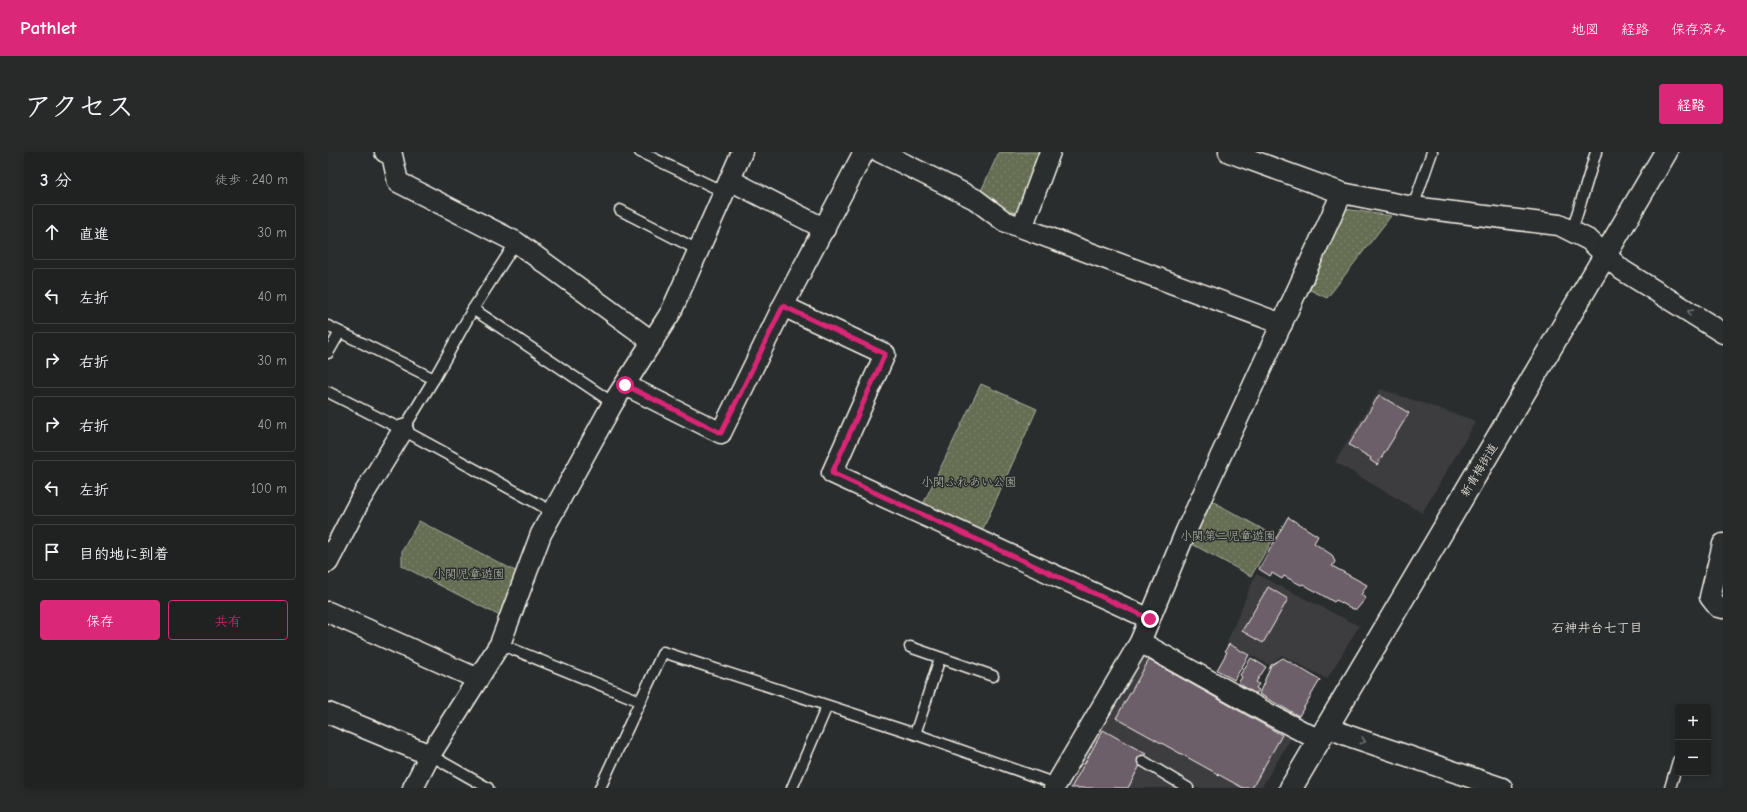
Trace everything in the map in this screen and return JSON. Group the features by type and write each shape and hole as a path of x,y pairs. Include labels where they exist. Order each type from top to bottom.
{"main road":[{"name":"新青梅街道","path":"1291,788 1666,152"}],"street":[{"path":"385,152 392,155 398,182 516,242 653,342"},
{"path":"413,788 430,755 500,644 541,534 613,403 671,312 742,152"},
{"path":"625,385 721,433 783,306 825,229 864,152"},
{"path":"880,152 975,199 1004,221 1282,324"},
{"path":"1022,228 1050,152"},
{"path":"1229,152 1342,193 1413,207 1559,225 1588,240 1622,270 1723,333"},
{"path":"727,186 825,229"},
{"path":"1055,786 1140,642 1186,531 1342,193"},
{"path":"783,306 885,354 832,473 1150,619"},
{"path":"330,550 403,430"},
{"path":"1723,544 1710,597 1718,607 1723,608"},
{"path":"328,612 478,679"},
{"path":"1140,642 1268,714 1323,734 1349,736 1502,788"},
{"path":"328,713 430,755"}],"lane":[{"path":"640,152 727,186"},
{"path":"1413,207 1432,152"},
{"path":"1572,231 1596,152"},
{"path":"620,210 698,250"},
{"path":"403,430 434,379 473,309 516,242"},
{"path":"473,309 613,403"},
{"path":"328,326 434,379"},
{"path":"328,353 340,332"},
{"path":"328,392 403,430 553,512"},
{"path":"500,644 640,701"},
{"path":"910,647 993,676"},
{"path":"600,788 663,652 915,734 1055,786"},
{"path":"915,734 940,658"},
{"path":"792,788 827,706"},
{"path":"430,755 488,788"},
{"path":"1143,761 1188,788"},
{"path":"1670,788 1675,771"}],"shaded area":[{"path":"1380,389 1476,421 1422,513 1335,462"},
{"path":"1256,574 1359,626 1327,679 1282,655 1269,665 1227,642"},
{"path":"1150,656 1288,731 1291,738 1261,788 1063,788 1139,659"}],"green space":[{"path":"999,152 1043,152 1021,211 1009,213 980,193"},
{"path":"1345,209 1391,216 1327,298 1310,290"},
{"name":"小関ふれあい公園","path":"981,384 1037,409 982,531 923,504"},
{"name":"小関第二児童遊園","path":"1212,501 1275,536 1251,576 1192,544"},
{"name":"小関児童遊園","path":"419,521 519,573 500,616 402,566 402,551"}],"building":[{"path":"1379,395 1409,413 1377,465 1370,460 1371,458 1349,445"},
{"path":"1288,517 1318,536 1314,543 1332,555 1335,562 1332,566 1367,585 1361,595 1366,598 1357,609 1353,609 1336,600 1334,602 1303,584 1301,585 1284,576 1282,579 1272,573 1270,576 1259,569"},
{"path":"1268,587 1288,599 1263,643 1242,631"},
{"path":"1229,644 1249,655 1234,680 1217,670 1227,652 1225,651"},
{"path":"1251,658 1266,667 1256,682 1259,684 1256,688 1259,690 1256,694 1238,683 1242,677 1240,675"},
{"path":"1283,658 1320,680 1299,716 1259,694 1271,665"},
{"path":"1149,660 1282,735 1252,788 1243,788 1116,718"},
{"path":"1103,730 1146,754 1128,788 1071,788"}],"district":[{"name":"石神井台七丁目","path":"1597,627"}],"route":[{"path":"625,385 721,433 783,306 885,354 832,473 1150,619"}]}
